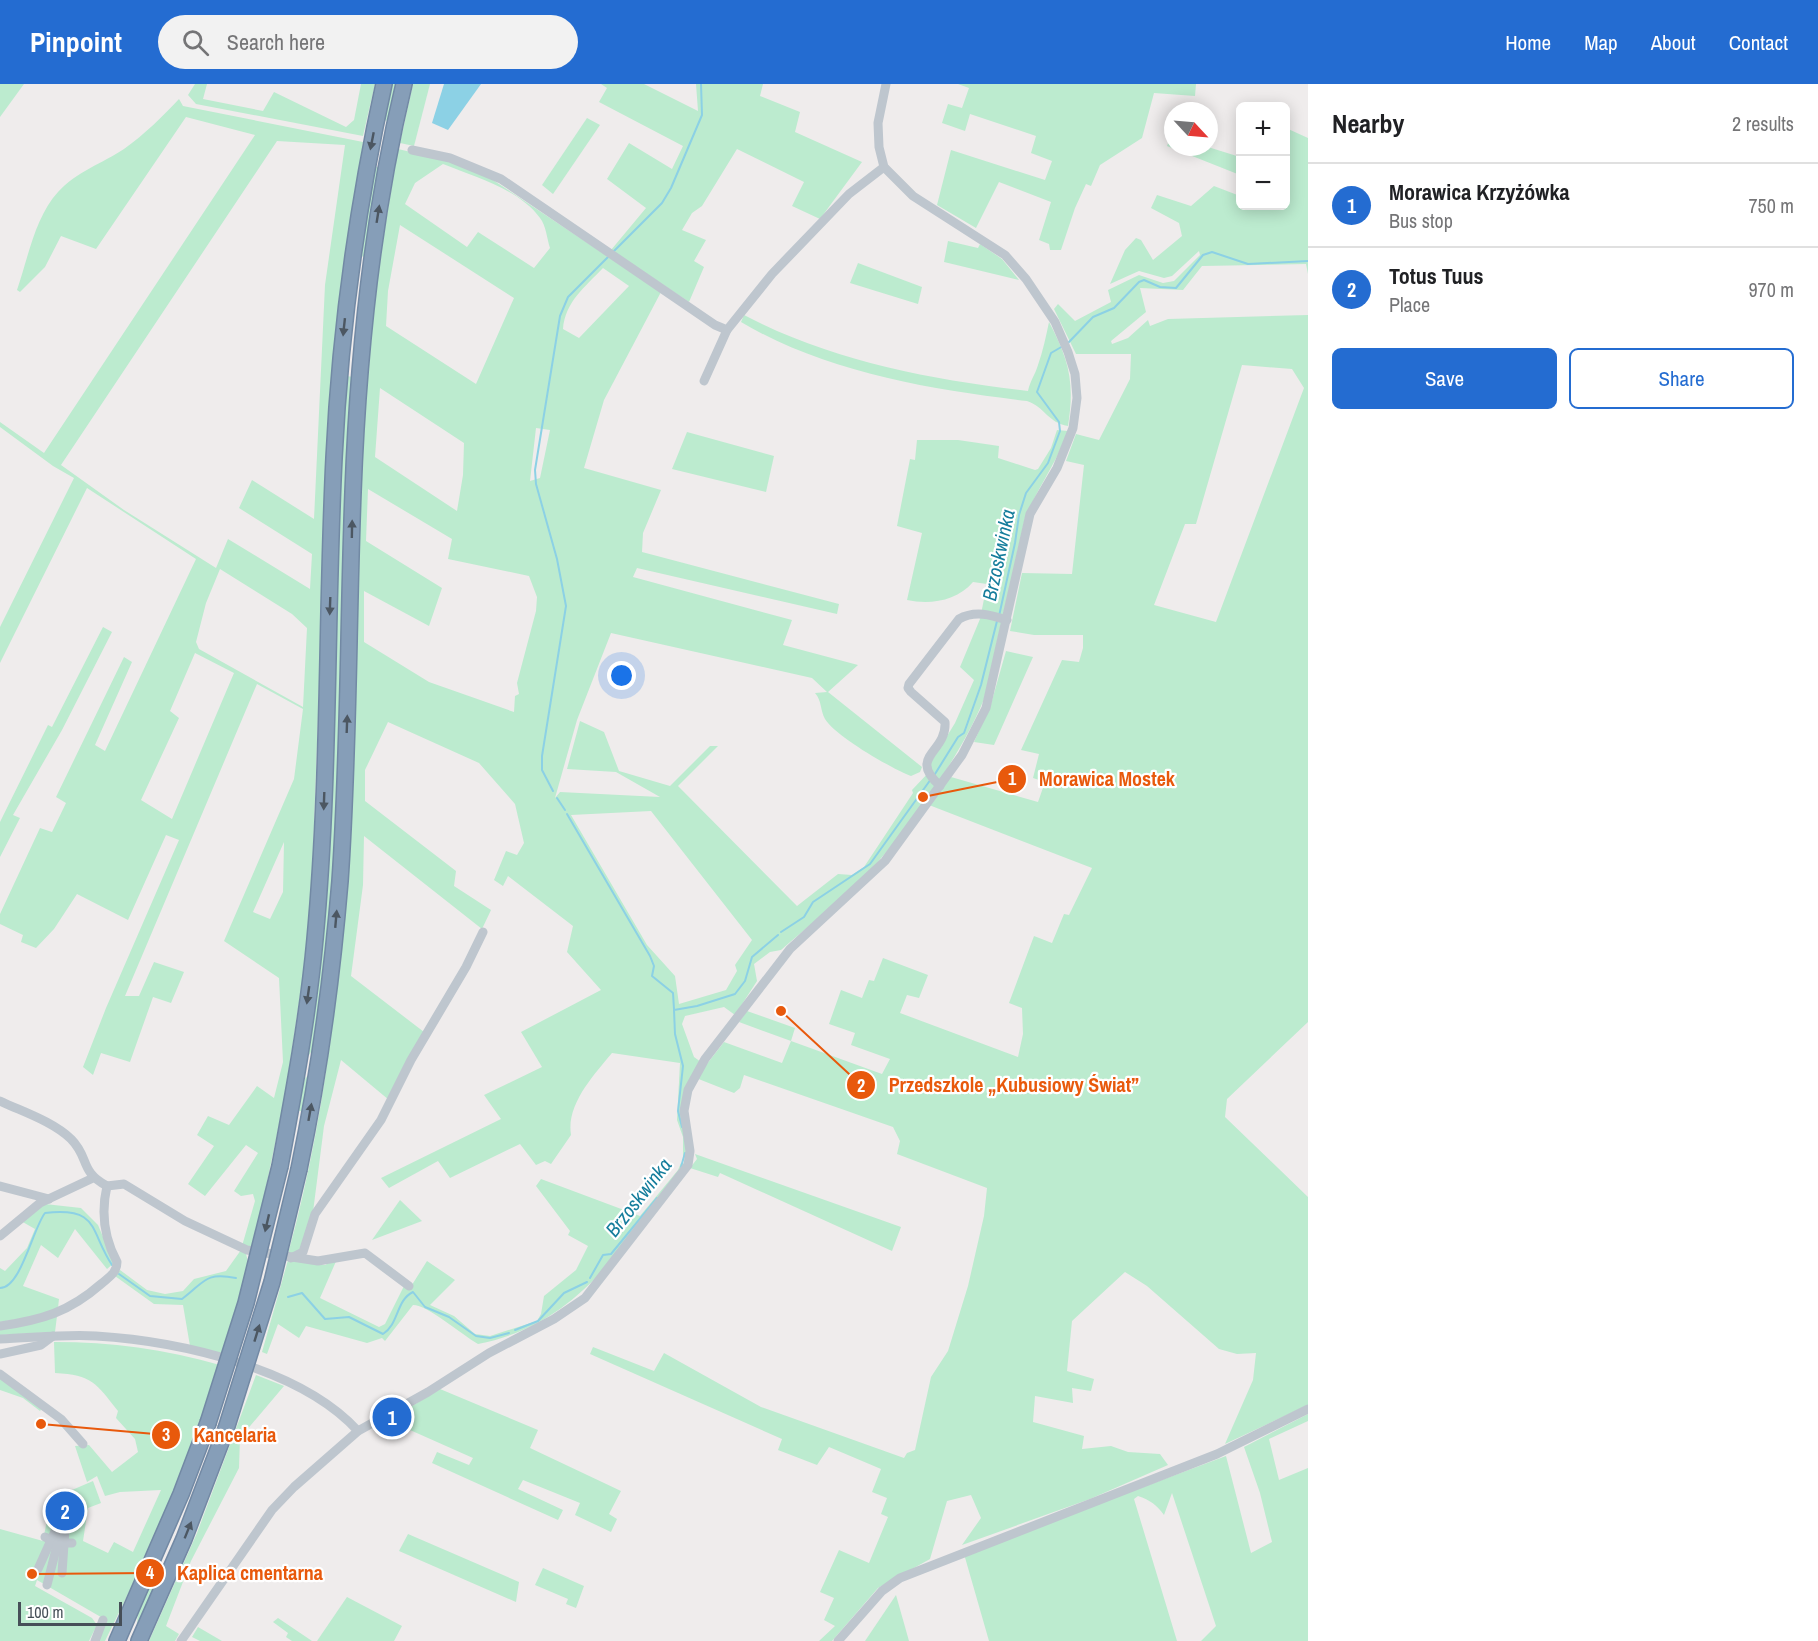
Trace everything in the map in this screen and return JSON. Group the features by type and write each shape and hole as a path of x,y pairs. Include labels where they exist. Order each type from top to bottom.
{"highway":[{"path":"117,1641 177,1505 208,1423 246,1303 280,1166 298,1070 316,930 324,807 334,456 351,269 362,194 384,84"},
{"path":"139,1641 184,1539 226,1429 272,1282 299,1169 325,1021 340,879 354,455 370,272 385,175 404,84"}],"street":[{"path":"181,1641 276,1506 294,1486 358,1431 428,1392 489,1353 554,1319 585,1298 688,1165 690,1151 684,1110 688,1090 705,1059 790,949 885,861 934,780 962,755 986,708 1001,618 1030,514 1057,468 1073,428 1076,390 1062,336 1040,298 1005,255 913,195 884,167 879,147 878,123 886,84"},
{"path":"412,150 450,158 501,179 715,325 727,330"},
{"path":"704,381 727,330 772,274 849,194 884,167"},
{"path":"934,780 927,761 942,737 945,722 911,692 908,688 909,684 945,634 959,619 966,615 982,613 1001,618"},
{"path":"291,1258 299,1255 306,1247 315,1214 381,1120 411,1060 466,967 483,932"},
{"path":"0,1101 47,1123 68,1136 84,1158 87,1172 93,1178 107,1186 124,1184 185,1221 240,1247 318,1262 365,1253 409,1286"},
{"path":"0,1236 40,1203 93,1178"},
{"path":"0,1186 49,1199"},
{"path":"0,1326 46,1317 76,1304 113,1274 117,1262 112,1252 104,1218 107,1186"},
{"path":"0,1354 41,1345 52,1336"},
{"path":"0,1339 94,1336 138,1339 216,1356 297,1387 339,1412 358,1431"},
{"path":"0,1374 61,1419 83,1444"},
{"path":"838,1641 882,1591 900,1578 1217,1454 1308,1409"},
{"path":"47,1585 69,1498"},
{"path":"69,1498 76,1504 78,1513 74,1522 62,1525 53,1520 51,1508 56,1499 69,1498"},
{"path":"51,1508 78,1513"},
{"path":"38,1569 58,1542"},
{"path":"58,1542 62,1573"},
{"path":"95,1641 103,1620"}],"green space":[{"path":"0,84 24,84 0,117"},
{"path":"195,84 207,84 203,99 263,111 274,92 346,127 354,120 361,84 375,84 363,136 196,104 188,95"},
{"path":"389,84 400,84 391,121 381,120"},
{"path":"413,84 430,84 414,146 400,143"},
{"path":"601,84 644,84 698,111 696,84 763,84 760,96 800,112 795,132 862,162 820,219 792,206 804,182 737,149 702,206 692,213 682,230 706,240 694,261 704,267 689,302 611,250 646,208 607,179 629,143 672,169 683,146 599,102 607,88"},
{"path":"958,84 1196,84 1195,96 1154,93 1142,138 1100,165 1091,186 1086,184 1061,250 1050,250 1049,244 1039,240 1051,202 999,182 976,228 937,205 951,150 1045,180 1052,161 1031,153 1036,136 970,114 965,131 942,123 948,104 962,108 969,88"},
{"path":"179,99 183,106 363,142 336,334 329,413 312,881 305,963 284,1101 253,1249 242,1246 255,1201 253,1194 241,1196 234,1191 258,1153 246,1145 205,1196 188,1184 214,1146 197,1135 208,1116 229,1125 257,1086 274,1098 283,1062 279,978 224,941 294,779 303,709 257,684 125,996 139,996 154,962 184,972 171,1003 153,997 130,1062 101,1053 93,1075 83,1067 179,840 166,835 128,920 77,894 54,929 36,948 21,942 23,935 0,924 0,914 40,828 52,832 66,803 56,797 124,657 132,662 95,745 105,751 196,559 87,488 0,663 0,627 74,478 53,466 0,427 0,422 44,453 255,135 186,117 96,249 61,236 45,267 20,292 17,290 43,213 58,192 81,173 132,143","holes":["277,141 345,145 325,285 314,519 252,480 239,508 312,554 310,589 228,539 216,568 124,510 61,465","220,569 292,614 307,628 303,707 199,649 196,642 206,603","195,653 234,673 172,819 141,800 179,718 170,711","284,842 283,892 270,919 253,912"]},
{"path":"587,118 600,125 553,194 542,185"},
{"path":"1290,130 1308,138 1308,274 1306,264 1202,266 1183,290 1140,288 1146,312 1111,341 1112,344 1128,338 1148,320 1150,326 1168,319 1308,315 1308,1022 1227,1099 1225,1117 1308,1197 1308,1405 1225,1444 1253,1380 1256,1353 1237,1354 1219,1349 1147,1286 1125,1272 1072,1321 1067,1371 1094,1379 1091,1391 1072,1388 1073,1403 1035,1396 1033,1422 1084,1436 1082,1449 1111,1446 1128,1452 1160,1454 1168,1465 1090,1499 962,1545 981,1518 971,1495 947,1501 930,1559 878,1588 832,1641 819,1641 835,1626 824,1620 834,1598 820,1592 839,1550 869,1563 888,1517 881,1514 887,1498 872,1492 881,1469 829,1447 817,1465 778,1450 782,1439 590,1354 593,1347 654,1371 664,1353 761,1407 904,1458 907,1453 915,1450 931,1377 948,1351 968,1286 984,1216 987,1188 897,1154 900,1141 893,1127 744,1075 740,1088 734,1093 696,1078 724,1042 782,1063 791,1041 882,1074 890,1059 851,1045 855,1033 829,1024 841,990 862,998 869,980 874,981 883,958 928,975 919,998 907,995 900,1013 1018,1057 1023,1034 1022,1008 1009,1003 1034,936 1052,943 1064,914 1069,915 1092,868 929,805 951,777 1038,802 1045,782 1033,778 1039,754 1021,750 1062,660 1079,662 1083,648 1083,635 1034,635 1010,631 1022,573 1072,574 1084,465 1066,461 1076,434 1099,440 1130,379 1131,354 1076,354 1054,309 1058,304 1075,321 1111,302 1108,290 1139,275 1163,283 1174,281 1200,255 1199,251 1172,276 1164,278 1139,271 1110,284 1125,250 1136,238 1141,240 1153,260 1182,236 1179,223 1151,208 1157,195 1191,206 1214,186 1236,194 1236,210 1290,210","holes":["1242,365 1292,369 1304,388 1216,622 1154,605 1185,524 1196,524"]},
{"path":"398,149 449,161 493,180 661,292 604,400 584,468 661,490 643,533 642,552 839,604 837,614 637,568 633,577 792,620 783,645 858,665 828,692 922,767 920,772 911,776 902,772 840,734 825,719 815,693 827,692 812,678 611,633 577,720 555,798 560,792 660,797 616,772 567,769 580,721 604,732 619,771 670,786 710,746 718,746 678,786 797,906 838,874 852,875 864,867 913,793 912,790 930,771 930,764 955,723 974,680 960,667 980,619 987,584 973,582 959,594 934,602 907,600 922,533 897,526 910,459 915,460 917,440 958,440 999,446 998,458 1035,470 1038,469 1051,448 1057,430 1068,431 1025,518 984,699 962,743 933,791 883,856 857,884 781,950 770,952 754,964 757,981 735,1015 724,1007 685,1016 682,1024 694,1057 701,1062 687,1089 687,1159 683,1158 683,1137 677,1120 680,1063 612,1053 590,1080 577,1101 571,1123 571,1135 551,1164 545,1161 536,1165 520,1144 450,1178 438,1161 389,1188 381,1178 501,1119 484,1095 542,1067 521,1032 601,990 567,952 573,926 508,876 503,886 494,880 506,851 517,855 524,843 515,804 479,763 388,722 365,770 365,801 456,871 454,886 491,910 482,929 364,836 363,885 351,976 424,1032 389,1100 341,1060 324,1126 313,1212 299,1253 288,1254 313,1146 331,1038 342,929 349,820 366,382 375,294","holes":["443,164 496,185 520,199 540,218 550,248 534,268 478,232 467,247 405,204 415,183","400,225 514,298 476,384 386,326 388,291","603,268 629,286 579,338 563,329 568,311 577,296","380,388 464,443 463,475 457,511 375,457","536,428 550,430 540,478 530,481","368,489 452,539 448,559 529,576 537,597 536,611 517,683 519,694 515,696 514,712 429,682 364,642 364,591 429,626 442,588 366,541","651,811 752,940 735,965 737,971 726,990 679,1004 675,976 647,945 571,815"]},
{"path":"1218,150 1236,156 1236,173 1192,156 1218,156"},
{"path":"372,166 382,168 367,257 357,256"},
{"path":"948,241 978,248 980,244 1002,259 1019,280 944,262"},
{"path":"858,263 922,287 918,304 850,283"},
{"path":"744,315 812,345 883,366 955,381 1028,391 1040,360 1049,322 1069,372 1071,397 1068,426 1056,422 1027,401 916,384 843,366 773,339 741,322"},
{"path":"345,376 355,377 337,836 318,1042 309,1055 306,1041"},
{"path":"687,432 774,456 766,492 672,469"},
{"path":"103,627 112,632 62,730 13,815 20,818 0,857 0,822 48,725 52,727"},
{"path":"1006,651 1033,657 994,745 974,742 991,704"},
{"path":"747,1011 795,1028 791,1041 739,1022"},
{"path":"306,1076 309,1083 304,1112 296,1110"},
{"path":"695,1154 901,1227 892,1251 720,1173 718,1177 690,1168 697,1159"},
{"path":"681,1163 685,1164 620,1250 598,1275 574,1298 546,1318 515,1333 478,1344 436,1315 413,1305 385,1341 382,1338 367,1343 306,1326 299,1338 278,1324 267,1354 262,1352 288,1260 325,1265 337,1259 320,1298 379,1327 385,1324 404,1286 410,1288 427,1261 455,1280 430,1305 454,1316 475,1334 490,1336 537,1321 541,1314 544,1296 576,1270 588,1246 568,1235 570,1231 536,1186 541,1179 640,1216 678,1170"},
{"path":"400,1200 422,1221 372,1240"},
{"path":"45,1204 81,1208 98,1225 114,1263 107,1269 75,1229 58,1258 41,1245 23,1286 59,1299 58,1308 42,1315 0,1322 0,1268 5,1271 27,1248 35,1229 21,1221"},
{"path":"241,1250 246,1254 249,1265 223,1354 190,1346 183,1305 154,1304 115,1276 120,1270 147,1290 165,1294 183,1291 194,1279 226,1271"},
{"path":"57,1316 55,1332 0,1335 0,1330"},
{"path":"54,1342 96,1343 138,1348 220,1365 151,1547 105,1641 96,1641 106,1620 37,1580 35,1586 92,1618 97,1625 89,1641 0,1641 0,1529 43,1541 51,1499 93,1481 101,1503 88,1508 83,1541 108,1553 114,1542 133,1552 161,1490 120,1492 105,1496 97,1476 87,1482 75,1446 89,1445 112,1472 138,1452 135,1439 116,1418 118,1411 92,1382 77,1376 55,1373"},
{"path":"256,1375 284,1386 240,1438 239,1468 191,1561 166,1626 179,1634 175,1641 149,1641 197,1533"},
{"path":"0,1377 42,1408 40,1411 23,1398 0,1390"},
{"path":"440,1389 538,1430 530,1448 621,1491 609,1514 617,1519 611,1532 575,1515 580,1503 523,1480 518,1489 563,1510 558,1520 432,1463 437,1452 469,1465 473,1458 410,1430 394,1417"},
{"path":"1308,1414 1308,1421 1269,1439 1279,1480 1308,1468 1308,1641 1201,1641 1216,1626 1172,1493 1164,1515 1146,1499 1138,1496 1134,1499 1177,1641 989,1641 964,1554 1226,1456 1251,1553 1272,1542 1260,1493 1244,1447"},
{"path":"408,1534 519,1582 516,1602 399,1551"},
{"path":"543,1568 584,1586 576,1608 566,1604 568,1599 535,1585"},
{"path":"154,1571 163,1576 147,1614 137,1625 138,1608"},
{"path":"896,1595 909,1641 865,1641"},
{"path":"347,1597 402,1626 394,1641 317,1641"},
{"path":"278,1618 312,1641 292,1641 286,1637 288,1633 273,1622"},
{"path":"198,1627 222,1641 200,1641 192,1637"}],"water":[{"path":"444,84 481,84 448,130 432,123"}],"waterway":[{"path":"614,251 662,203 671,188 702,115 701,84"},
{"name":"Brzoskwinka","path":"1068,343 1093,317 1114,308 1139,282 1144,280 1160,287 1176,288 1203,255 1212,252 1248,264 1308,261"},
{"path":"553,791 542,770 542,756 566,606 557,559 536,484 535,470 560,316 568,297 608,257"},
{"name":"Brzoskwinka","path":"999,616 1019,515 1026,493 1048,463 1060,431 1059,422 1037,392 1051,353 1063,346"},
{"name":"Brzoskwinka","path":"935,774 958,737 964,733 981,685 997,621"},
{"name":"Brzoskwinka","path":"781,932 804,917 813,902 870,864 931,779"},
{"path":"557,798 565,810"},
{"path":"567,814 650,956 654,966 652,976 673,993 674,1009"},
{"name":"Brzoskwinka","path":"682,1127 678,1111 683,1066 675,1034 674,1010 697,1006 735,994 745,981 752,957 778,935"},
{"name":"Brzoskwinka","path":"681,1167 685,1153"},
{"name":"Brzoskwinka","path":"590,1278 603,1255 611,1254 657,1198"},
{"name":"Brzoskwinka","path":"0,1288 14,1278 45,1213 63,1212 84,1218 95,1232 112,1265"},
{"name":"Brzoskwinka","path":"119,1274 150,1296 182,1299 201,1283 211,1278 217,1276 236,1278"},
{"name":"Brzoskwinka","path":"515,1330 538,1321 564,1293 587,1282"},
{"name":"Brzoskwinka","path":"288,1297 302,1293 325,1319 349,1317 383,1334 392,1324 403,1301 413,1292 425,1307 449,1317 476,1336 490,1338 509,1333"}],"place":[{"name":"Morawica Mostek","path":"923,797"},
{"name":"Przedszkole „Kubusiowy Świat”","path":"781,1011"},
{"name":"Morawica Krzyżówka","path":"392,1417"},
{"name":"Kancelaria","path":"41,1424"},
{"name":"Totus Tuus","path":"65,1511"},
{"name":"Kaplica cmentarna","path":"32,1574"}]}
